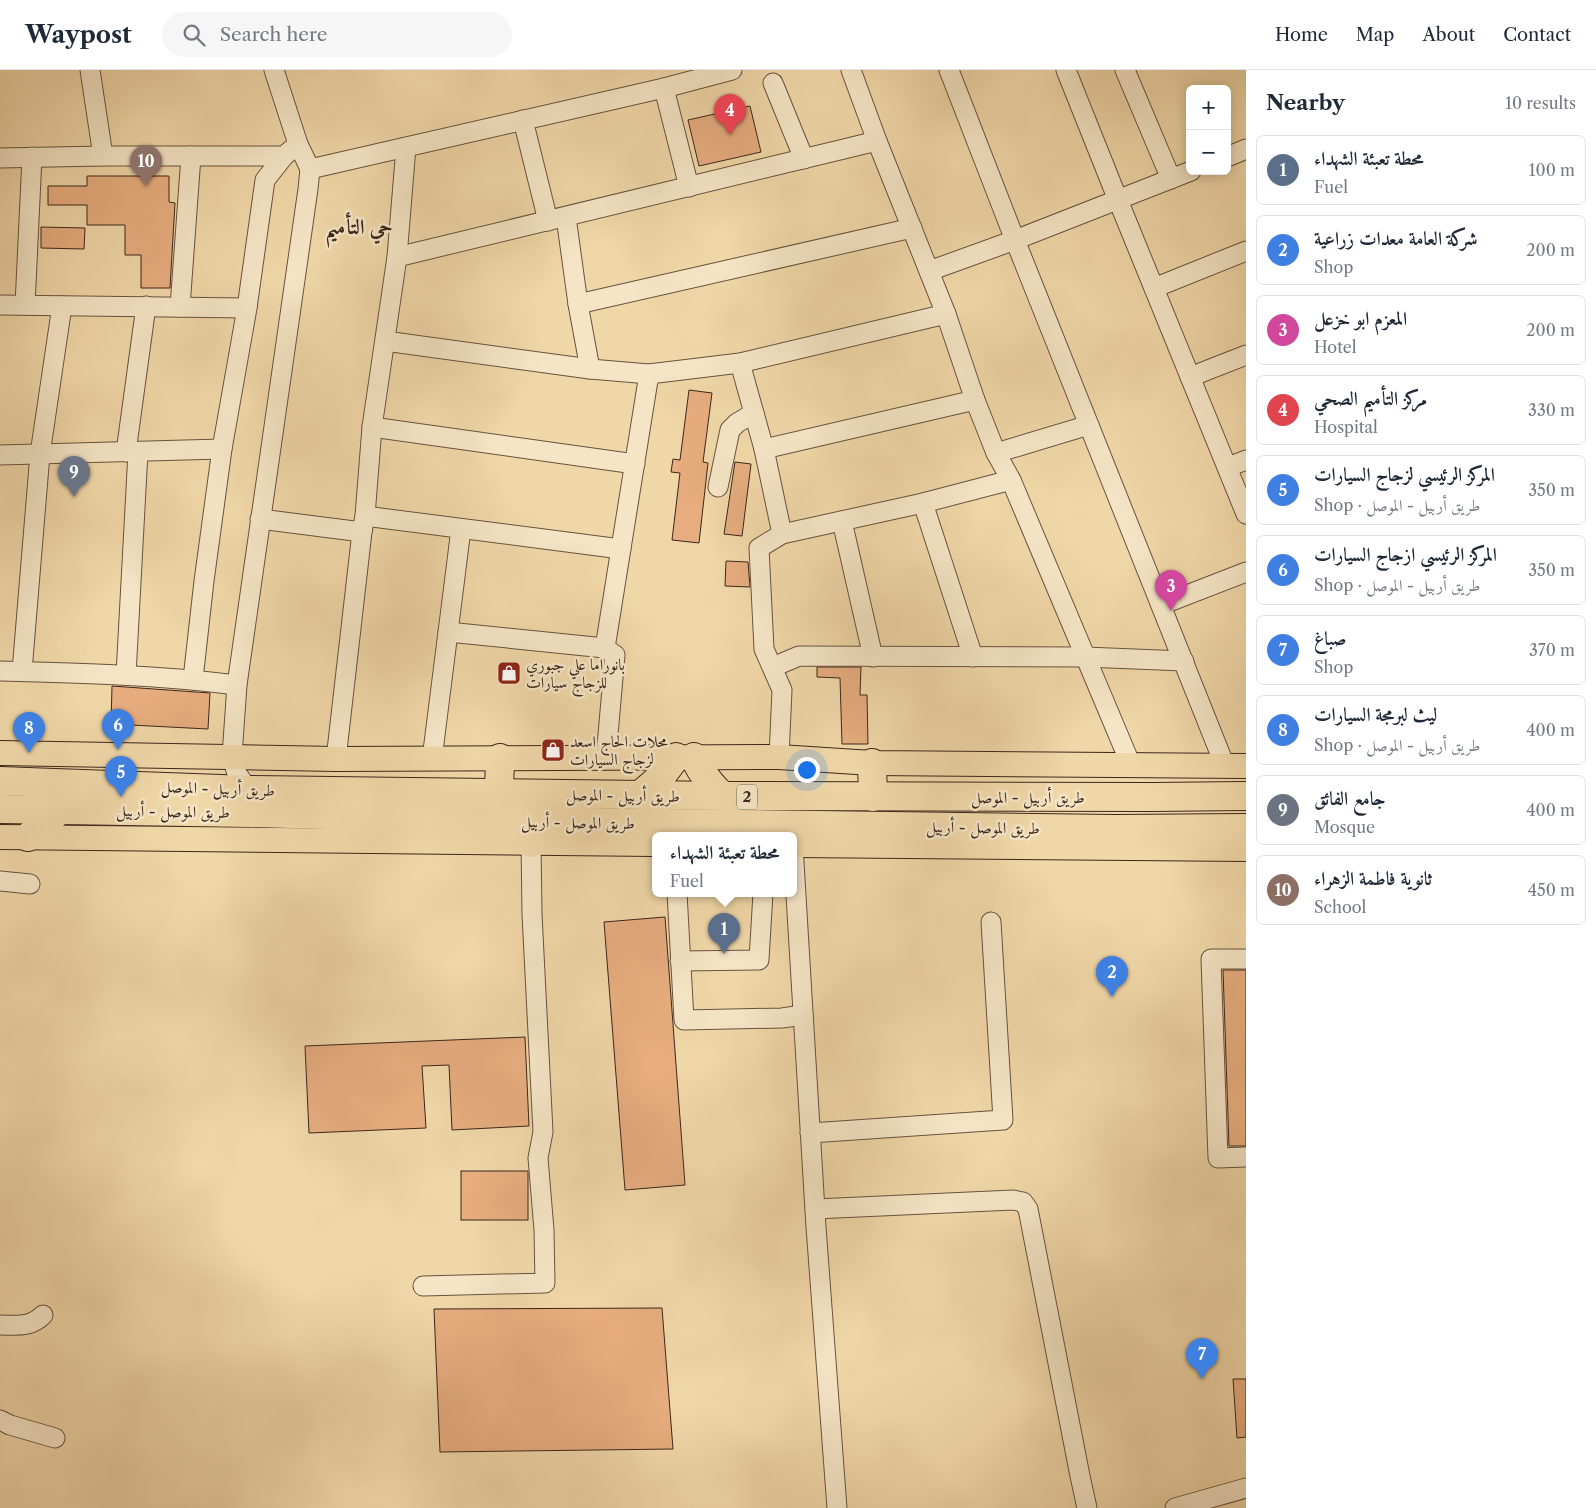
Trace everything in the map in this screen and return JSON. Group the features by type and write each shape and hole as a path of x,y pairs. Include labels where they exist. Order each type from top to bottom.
{"highway":[{"path":"640,795 685,757 722,796"},
{"path":"499,793 500,758"},
{"path":"872,763 873,797"},
{"name":"طريق أربيل - الموصل","path":"0,781 249,801 499,793 873,797 1246,796"},
{"name":"طريق الموصل - أربيل","path":"0,809 61,809 249,801 461,820 993,837 1115,828 1246,828"},
{"path":"28,837 61,809"},
{"path":"461,820 531,843"}],"main road":[{"path":"0,752 232,756 336,760 779,757 872,763 1235,766"},
{"path":"0,837 652,844"},
{"path":"797,846 993,837 1246,849"}],"street":[{"path":"90,70 103,156"},
{"path":"851,70 877,141 946,314 975,400 996,453 1011,480 1132,765"},
{"path":"950,70 1015,240 1184,662 1235,766"},
{"path":"1066,70 1246,514"},
{"path":"1125,70 1171,179"},
{"path":"280,71 291,150 310,169"},
{"path":"310,169 664,88 724,71"},
{"path":"774,83 804,159"},
{"path":"664,88 689,187"},
{"path":"524,120 557,219 578,304 590,369"},
{"path":"397,257 877,141"},
{"path":"336,760 364,524 372,427 397,257 406,147"},
{"path":"1231,155 1246,149"},
{"path":"0,158 191,156 291,150"},
{"path":"194,679 204,580 222,449 265,180 291,150"},
{"path":"180,307 191,156"},
{"path":"25,305 32,158"},
{"path":"249,801 232,756 237,685 310,169"},
{"path":"929,271 1015,240 1186,173"},
{"path":"578,304 912,228"},
{"path":"1154,288 1246,251"},
{"path":"0,305 246,308"},
{"path":"22,671 40,454 62,306"},
{"path":"126,675 132,452 146,306"},
{"path":"385,341 590,369 649,374 740,363 946,314"},
{"path":"1190,377 1246,355"},
{"path":"740,363 764,449 782,534"},
{"path":"605,648 649,374"},
{"path":"764,449 975,400"},
{"path":"718,487 730,430 737,423 754,413"},
{"path":"996,453 1089,425"},
{"path":"372,427 635,464"},
{"path":"0,455 222,449"},
{"path":"1228,467 1246,460"},
{"path":"779,757 782,690 764,649 759,548 782,534 923,503 1011,480"},
{"path":"923,503 973,657"},
{"path":"260,520 461,528 621,549"},
{"path":"842,521 873,657"},
{"path":"432,759 461,528"},
{"path":"1161,605 1246,572"},
{"path":"448,632 605,648 615,655 606,757"},
{"path":"773,667 799,656 1085,657 1184,662"},
{"path":"0,671 194,679 237,685"},
{"path":"423,1286 546,1283 538,1158 543,1132 532,914 531,843"},
{"path":"0,881 30,884"},
{"path":"676,897 684,1020 803,1016"},
{"path":"680,961 759,960 763,897"},
{"path":"796,897 814,1209 838,1508"},
{"path":"810,1133 1004,1120 991,922"},
{"path":"1246,959 1211,959 1218,1158 1246,1157"},
{"path":"814,1209 1013,1200 1023,1202 1028,1209 1080,1476 1088,1508"},
{"path":"0,1325 29,1325 36,1323 43,1315"},
{"path":"0,1420 10,1425 55,1438"},
{"path":"1175,1508 1246,1488"}],"building":[{"path":"750,106 761,152 699,166 688,120"},
{"path":"87,176 169,176 169,202 175,203 170,288 141,288 141,255 125,255 125,225 87,225 87,205 48,205 48,186 87,186"},
{"path":"41,227 85,228 84,249 41,248"},
{"path":"689,390 712,393 703,462 708,463 699,543 672,540 680,473 671,472 673,459 680,460"},
{"path":"735,462 751,464 742,536 724,534"},
{"path":"726,561 748,562 750,587 725,586"},
{"path":"817,667 861,667 860,695 867,695 868,744 842,744 840,678 817,677"},
{"path":"112,686 210,693 208,729 111,724"},
{"path":"665,917 685,1185 625,1190 604,922"},
{"path":"1223,970 1246,970 1246,1146 1229,1146"},
{"path":"525,1037 529,1126 452,1130 449,1065 422,1066 426,1128 309,1133 305,1046"},
{"path":"461,1171 528,1171 528,1220 461,1220"},
{"path":"662,1308 673,1449 440,1452 434,1309"},
{"path":"1233,1379 1246,1379 1246,1437 1237,1438"}],"place":[{"name":"مركز التأميم الصحي","path":"730,135"},
{"name":"ثانوية فاطمة الزهراء","path":"146,186"},
{"name":"جامع الفائق","path":"74,497"},
{"name":"المعزم ابو خزعل","path":"1171,611"},
{"name":"بانوراما علي جبوري للزجاج سيارات","path":"509,673"},
{"name":"المركز الرئيسي ازجاج السيارات","path":"118,750"},
{"name":"محلات الحاج اسعد لزجاج السيارات","path":"553,750"},
{"name":"ليث لبرمجة السيارات","path":"29,753"},
{"name":"المركز الرئيسي لزجاج السيارات","path":"121,797"},
{"name":"محطة تعبئة الشهداء","path":"724,954"},
{"name":"شركة العامة معدات زراعية","path":"1112,997"},
{"name":"صباغ","path":"1202,1379"}],"district":[{"name":"حي التأميم","path":"359,227"}]}
